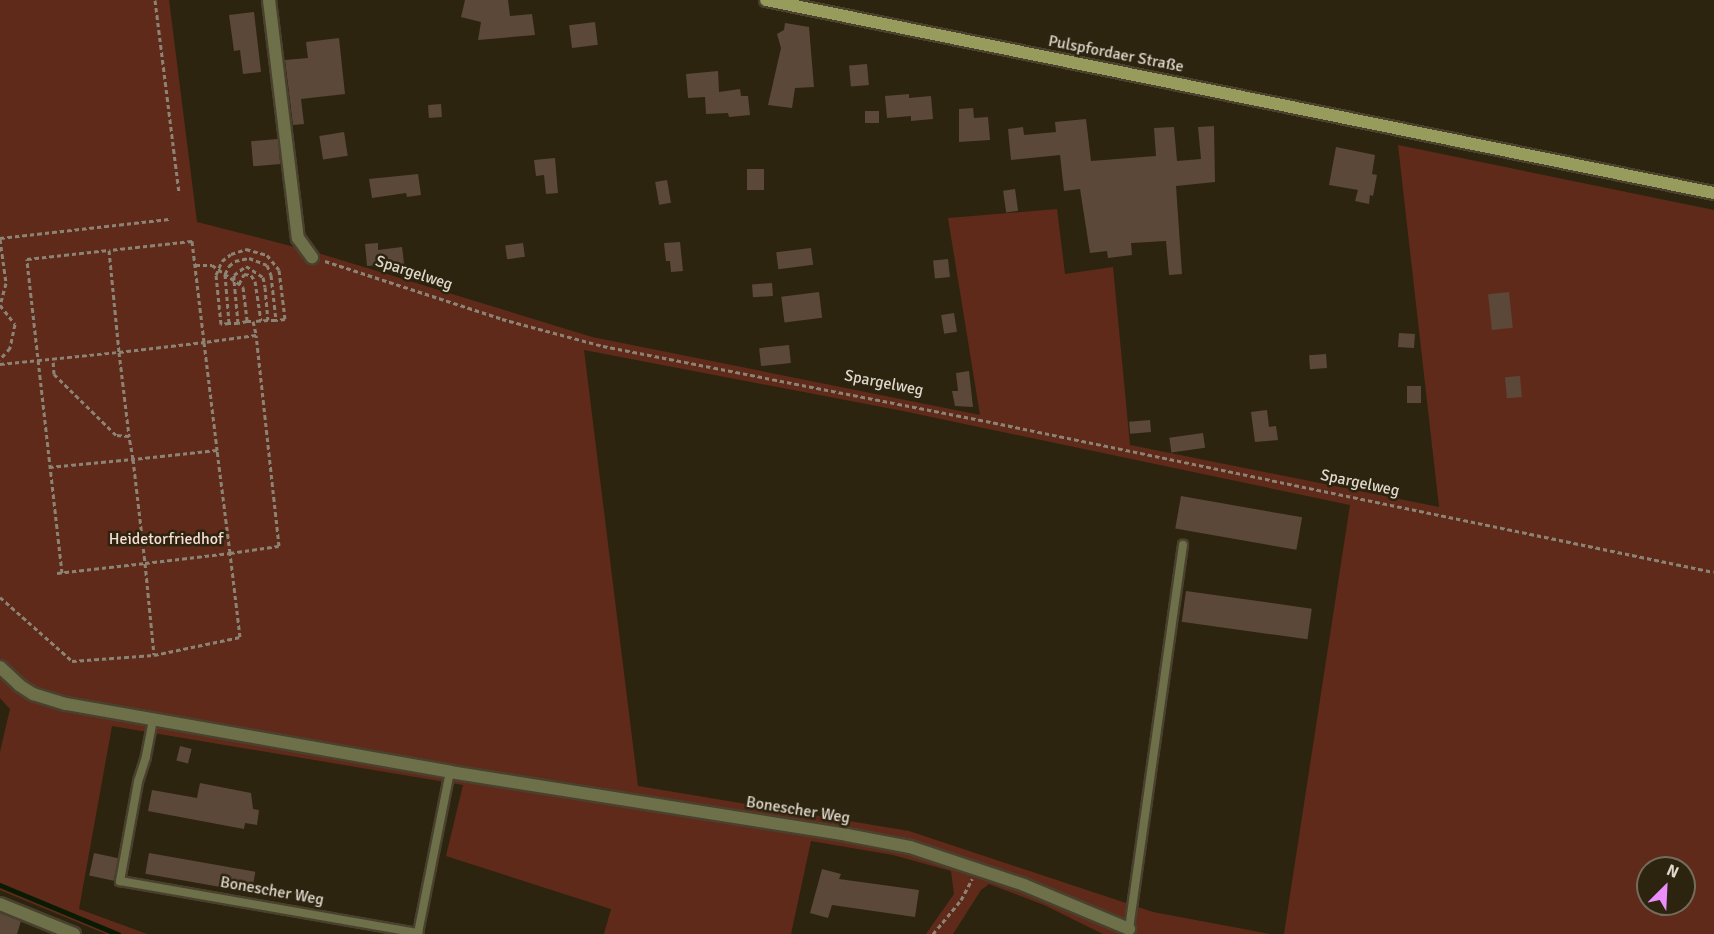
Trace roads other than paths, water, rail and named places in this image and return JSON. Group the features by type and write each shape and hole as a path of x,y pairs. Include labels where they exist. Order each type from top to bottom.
{"main road":[{"name":"Pulspfordaer Straße","path":"766,0 1714,193"}],"street":[{"path":"269,0 298,238 312,256"},
{"name":"Bonescher Weg","path":"0,667 19,685 51,700 450,772 869,839 976,867 1129,929"},
{"path":"0,904 74,934"}],"lane":[{"path":"1129,929 1183,545"},
{"name":"Bonescher Weg","path":"153,720 146,757 138,782 120,881 418,933 450,772"}],"waterway":[{"path":"0,885 118,934"}],"park label":[{"name":"Heidetorfriedhof","path":"166,539"}]}
